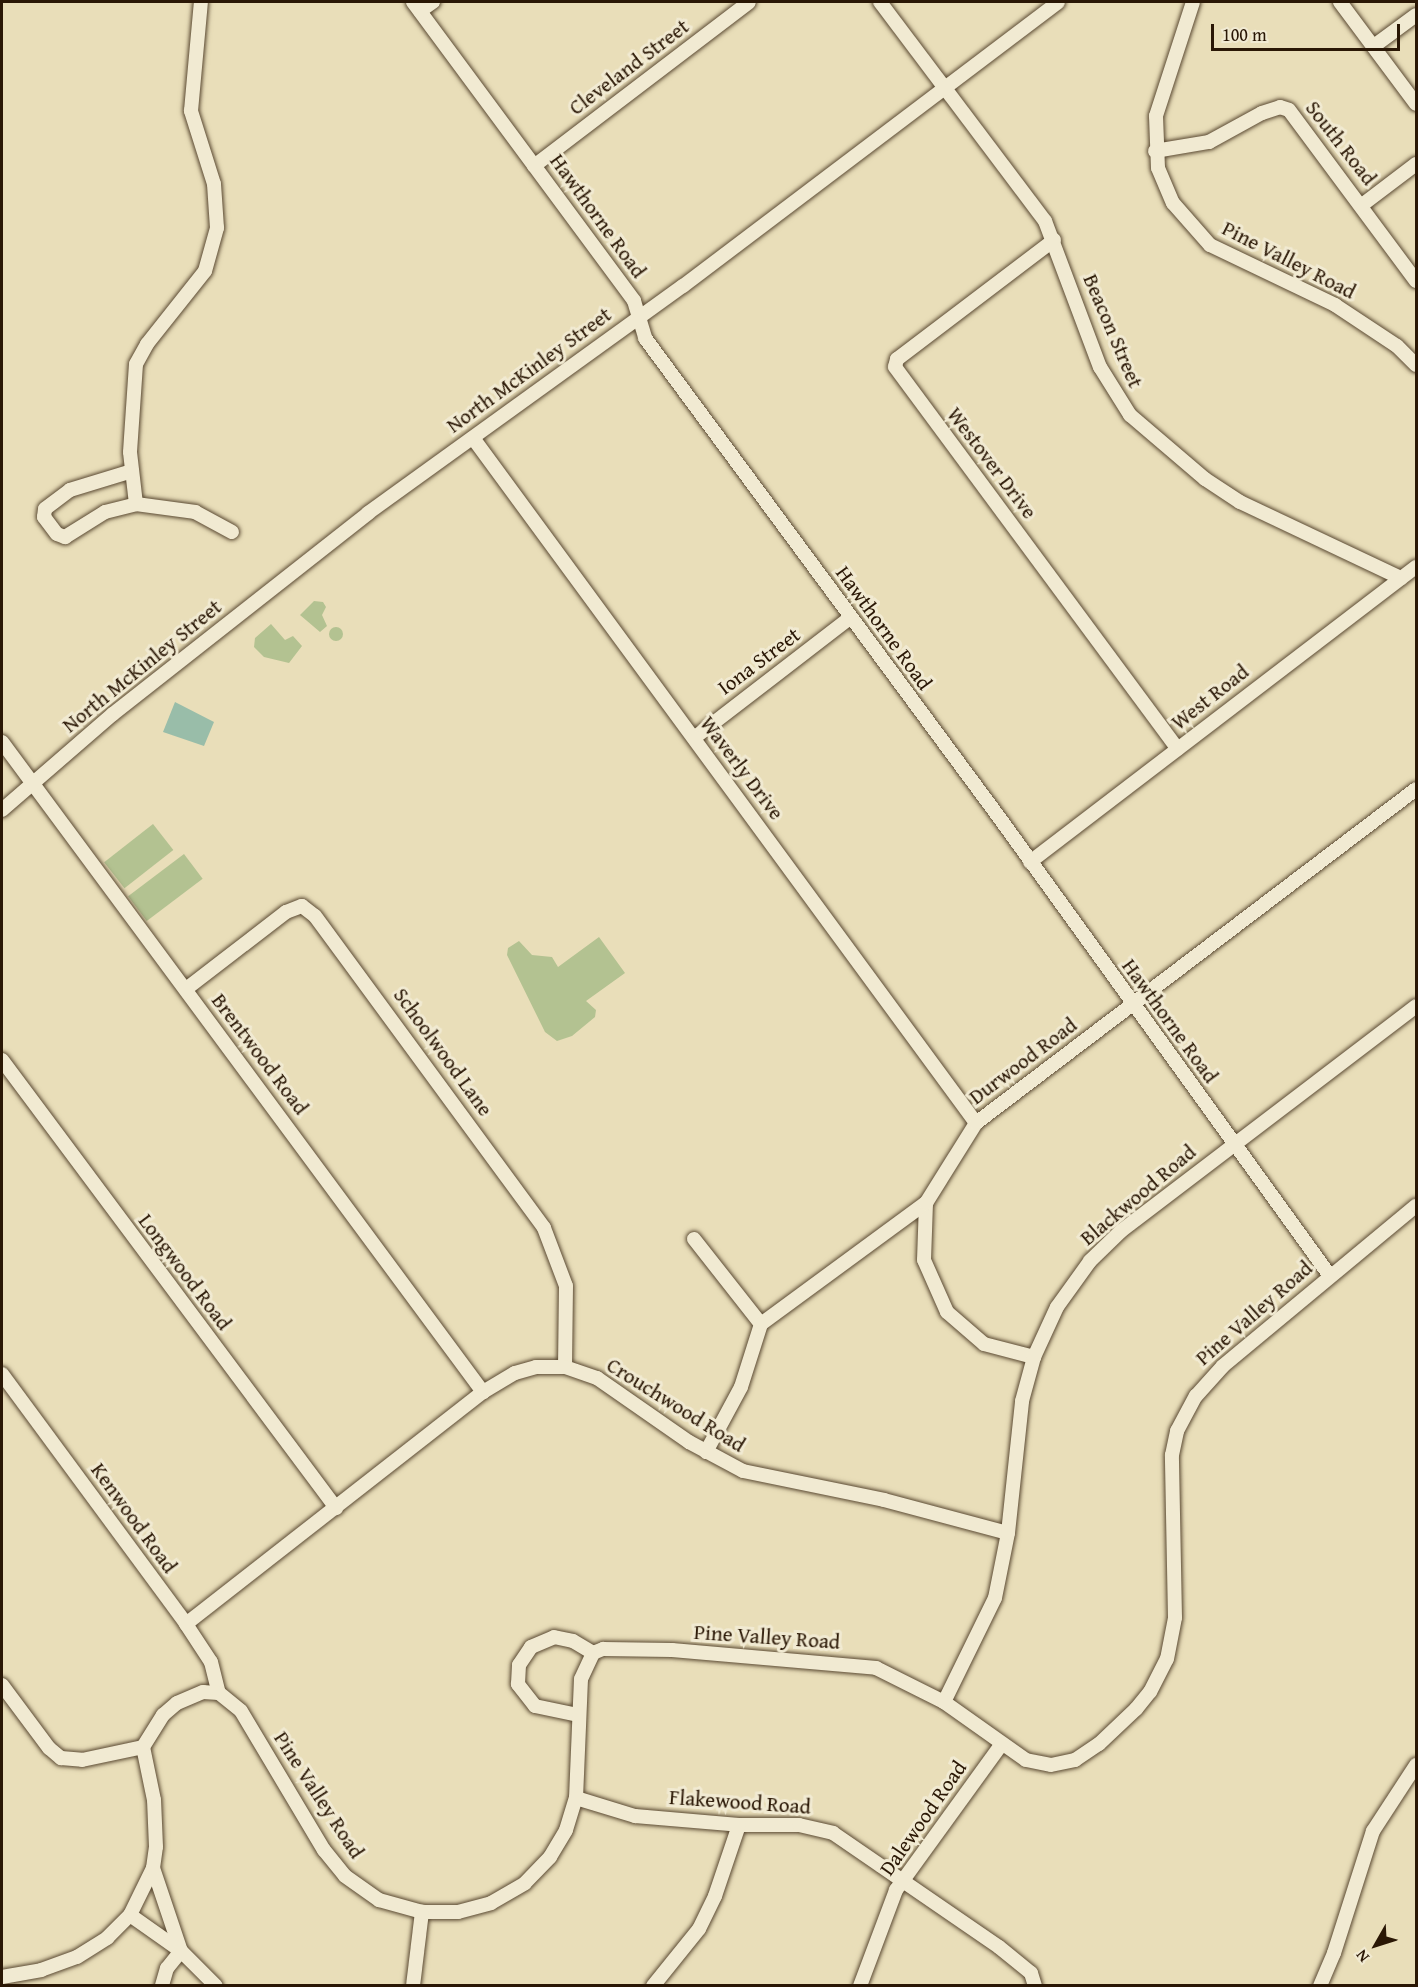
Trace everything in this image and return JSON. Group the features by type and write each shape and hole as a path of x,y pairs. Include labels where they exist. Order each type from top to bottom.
{"street":[{"path":"136,504 132,471 131,399 136,364 147,344 205,271 217,228 214,184 191,111 201,2"},
{"path":"416,6 433,2"},
{"name":"Cleveland Street","path":"534,165 749,2"},
{"name":"Beacon Street","path":"880,2 1045,220 1100,367 1118,400 1137,422 1240,502 1401,578"},
{"name":"North McKinley Street","path":"2,810 113,714 234,618 1058,2"},
{"name":"Pine Valley Road","path":"1193,2 1160,97 1155,151 1158,168 1173,203 1203,239 1226,254 1335,305 1397,346 1416,365"},
{"path":"1340,2 1416,104"},
{"name":"Hawthorne Road","path":"416,6 634,301 636,319 645,338 1030,862 1132,1006 1330,1276"},
{"path":"1374,46 1416,15"},
{"name":"South Road","path":"1155,151 1209,142 1262,113 1280,107 1292,112 1305,127 1362,205 1416,164"},
{"path":"1362,205 1416,281"},
{"name":"Westover Drive","path":"1054,240 897,358 895,367 1178,749"},
{"name":"Waverly Drive","path":"473,438 976,1123"},
{"path":"132,471 70,490 45,509 44,517 57,534 64,537 105,512 136,504 195,512 232,532"},
{"name":"West Road","path":"1030,862 1416,567"},
{"name":"Iona Street","path":"694,738 850,618"},
{"name":"Brentwood Road","path":"2,742 483,1392"},
{"name":"Durwood Road","path":"761,1324 926,1203 976,1123 1416,789"},
{"name":"Schoolwood Lane","path":"186,989 286,912 302,906 315,916 544,1228 566,1286 565,1367"},
{"name":"Blackwood Road","path":"944,1702 987,1620 1000,1579 1008,1533 1022,1401 1034,1357 1057,1307 1095,1256 1233,1144 1416,1006"},
{"name":"Longwood Road","path":"2,1060 336,1508"},
{"path":"926,1203 924,1260 947,1312 984,1344 1034,1357"},
{"name":"Pine Valley Road","path":"219,1693 241,1711 339,1870 379,1900 422,1912 475,1908 525,1883 556,1849 576,1798 581,1678 593,1653 614,1648 672,1650 841,1663 876,1668 912,1683 944,1702 1001,1745 1035,1763 1051,1765 1075,1760 1115,1731 1150,1692 1167,1659 1174,1618 1169,1477 1177,1431 1211,1376 1416,1206"},
{"path":"694,1239 761,1324 741,1387 706,1452"},
{"name":"Crouchwood Road","path":"186,1624 483,1392 521,1371 565,1367 606,1383 706,1452 757,1476 884,1500 1008,1533"},
{"name":"Kenwood Road","path":"2,1374 186,1624 211,1662 219,1693"},
{"path":"578,1715 535,1706 518,1684 519,1665 531,1647 554,1637 573,1641 593,1653"},
{"path":"2,1686 49,1748 61,1758 82,1760 143,1747"},
{"path":"181,1951 153,1868 156,1817 143,1747 163,1715 177,1703 203,1692 219,1693"},
{"name":"Dalewood Road","path":"860,1986 904,1878 1001,1745"},
{"path":"1320,1986 1332,1960 1373,1831 1416,1765"},
{"name":"Flakewood Road","path":"576,1798 635,1816 820,1829 853,1844 904,1878 999,1947 1035,1982"},
{"path":"652,1986 699,1929 715,1896 739,1825"},
{"path":"2,1977 41,1970 77,1956 106,1938 130,1915 153,1868"},
{"path":"413,1986 422,1912"},
{"path":"130,1915 181,1951 216,1986"},
{"path":"162,1986 167,1968 181,1951"}],"shaded area":[{"path":"314,601 323,602 326,607 322,615 327,626 320,632 300,615"},
{"path":"271,624 285,640 293,636 302,646 289,663 264,657 254,647 255,638"},
{"path":"336,627 341,629 343,634 341,639 336,641 331,639 329,634 331,629"},
{"path":"175,702 214,722 204,746 163,732"},
{"path":"153,824 173,850 124,888 104,862"},
{"path":"184,854 203,879 147,921 128,896"},
{"path":"599,937 625,973 586,1001 596,1010 595,1017 572,1036 557,1041 545,1032 507,955 508,948 519,941 532,955 552,957 558,967"}]}
